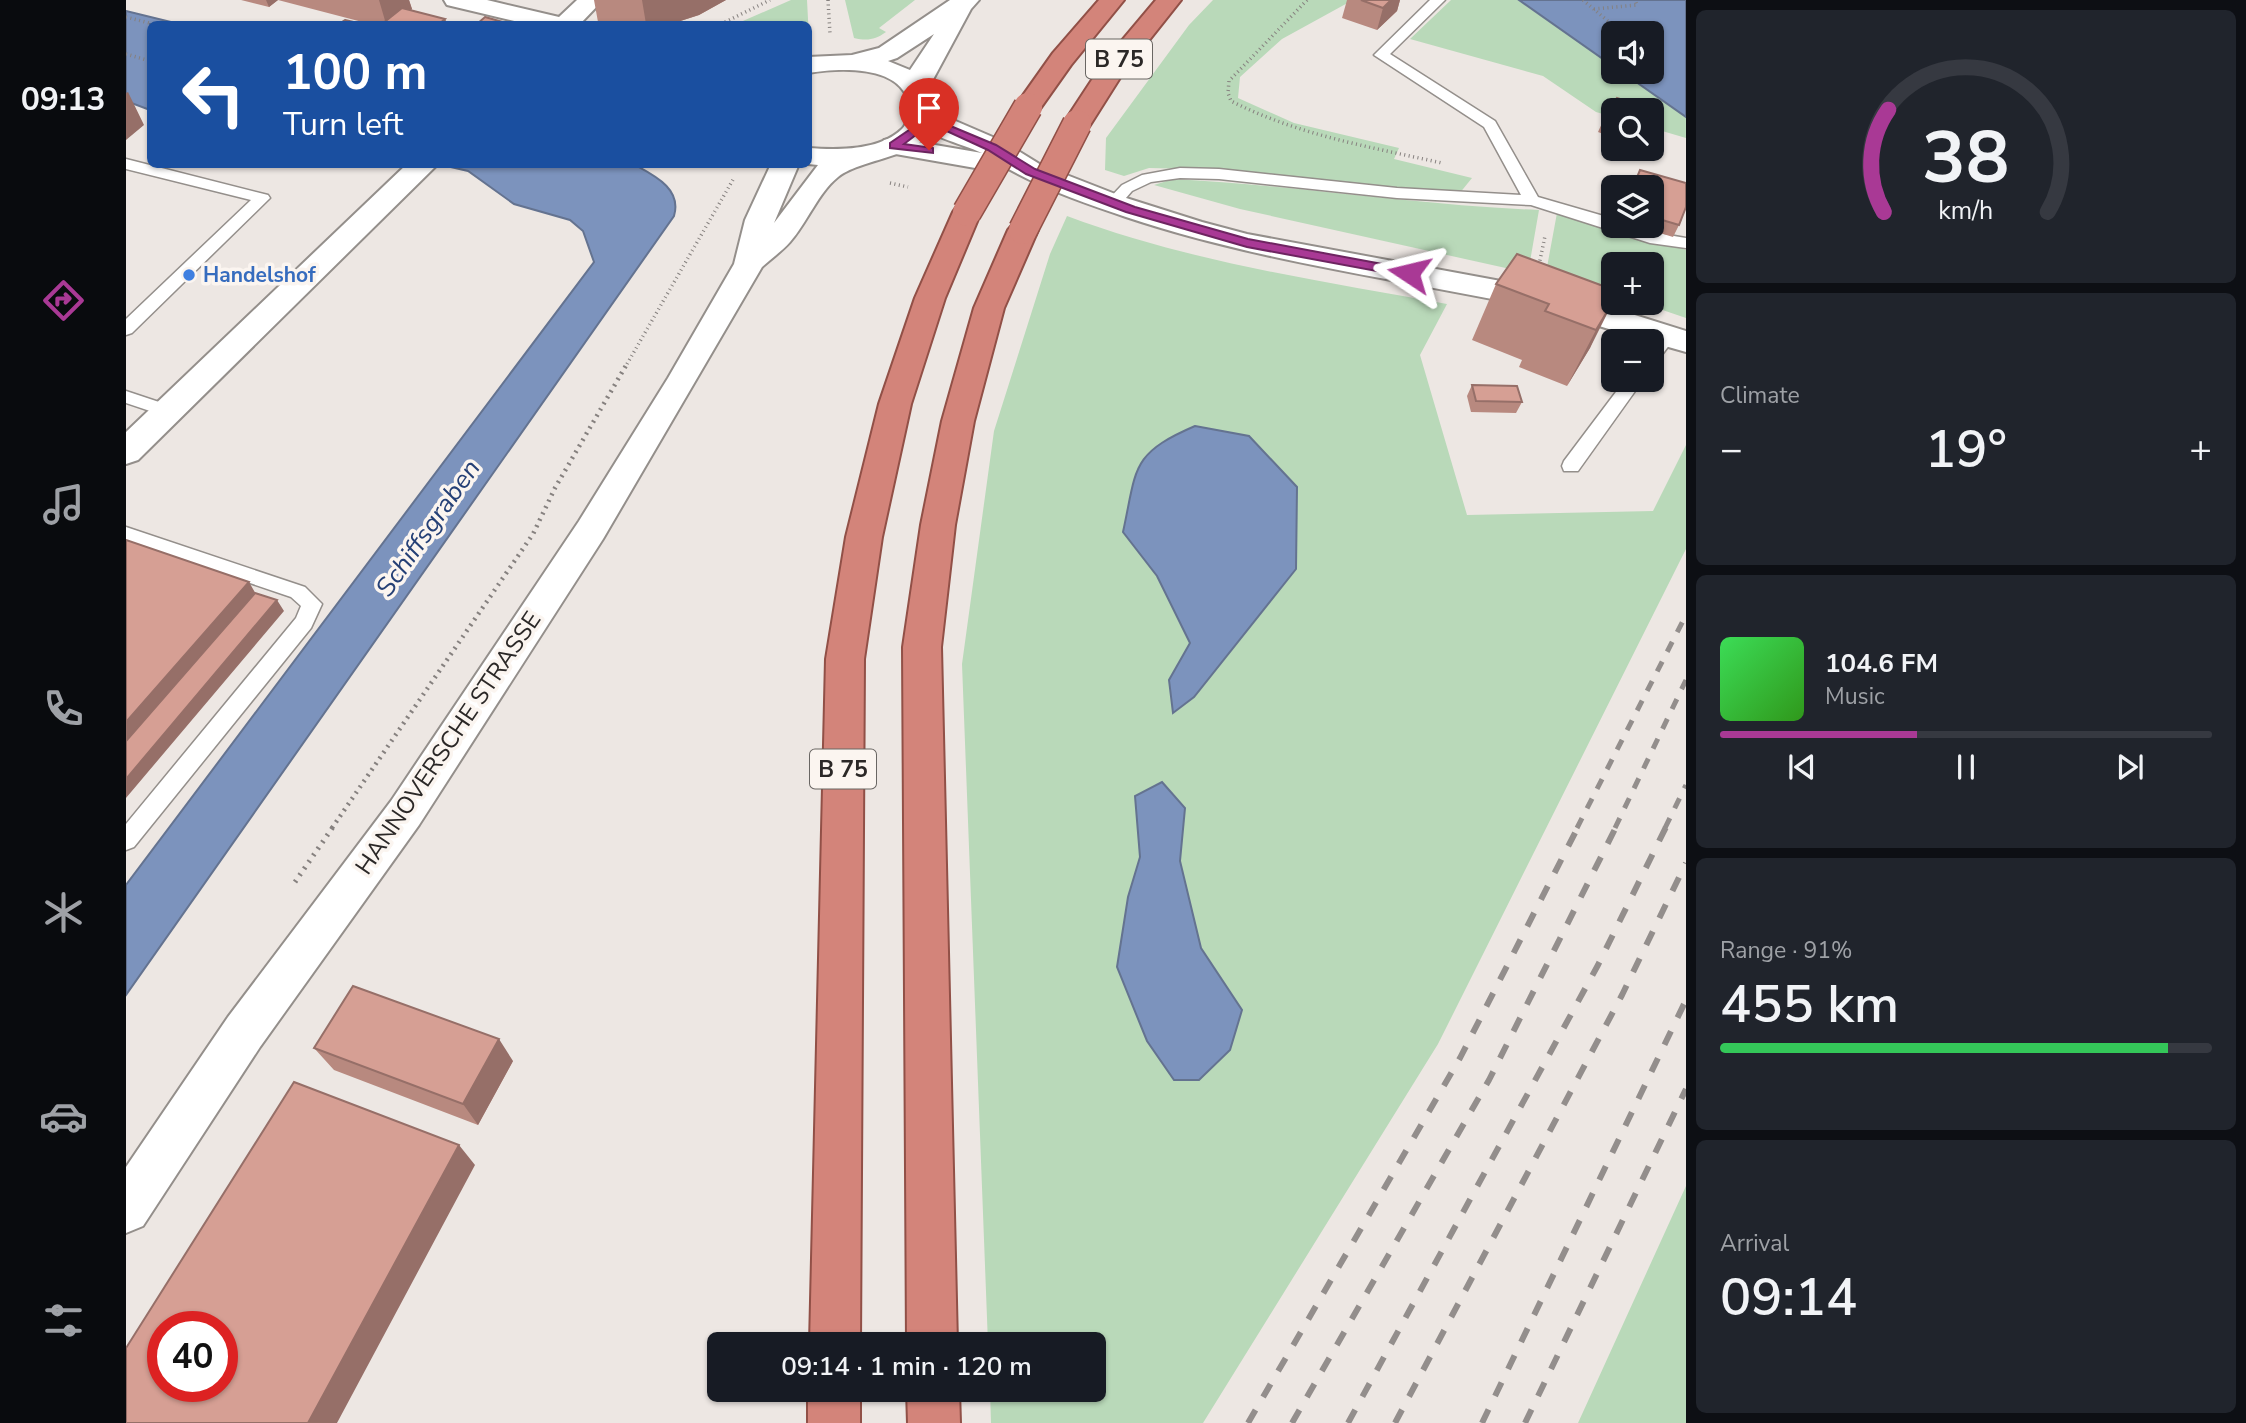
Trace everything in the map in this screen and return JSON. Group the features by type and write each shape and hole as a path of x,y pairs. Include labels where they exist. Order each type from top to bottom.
{"highway":[{"name":"B 75","path":"835,1332 845,659 864,537 895,404 930,298 967,212 1028,107 1062,59 1112,0"},
{"name":"B 75","path":"932,1332 922,647 938,525 958,421 989,308 1023,230 1077,124 1112,69 1169,0"},
{"path":"834,1402 834,1423"},
{"path":"933,1402 933,1423"}],"main road":[{"path":"456,0 544,21"},
{"path":"569,21 591,0"},
{"path":"812,65 856,62 888,53 923,27 963,3"},
{"path":"812,156 850,158 894,146 914,132 923,70 963,3"},
{"path":"856,62 893,72 937,124 992,148 1031,171 1113,203 1247,243 1517,293 1668,345"},
{"path":"894,146 935,151 1031,171"},
{"name":"HANNOVERSCHE STRASSE","path":"748,264 780,235 827,172 850,158"},
{"path":"126,452 420,168"},
{"name":"HANNOVERSCHE STRASSE","path":"126,1209 244,1032 420,790 591,530 682,381 748,264 760,220 783,168"}],"lane":[{"path":"1438,0 1381,55 1490,124 1532,200"},
{"path":"126,164 262,198 126,329"},
{"path":"1113,203 1136,183 1159,175 1180,173 1252,177 1397,193 1532,200 1601,221"},
{"path":"1653,238 1686,243"},
{"path":"1570,466 1625,392"},
{"path":"126,397 168,411"},
{"path":"126,534 298,592 312,604 304,622 126,840"}],"path":[{"path":"727,21 770,0"},
{"path":"828,0 831,43"},
{"path":"1307,0 1229,81 1228,93 1231,101 1255,115 1288,127 1385,150"},
{"path":"1583,0 1608,21"},
{"path":"1593,9 1637,5 1635,0"},
{"path":"126,18 147,23"},
{"path":"126,54 147,60"},
{"path":"289,891 533,534 555,488 736,175"},
{"path":"1536,276 1545,237"}],"green space":[{"path":"791,0 807,0 808,21 743,21"},
{"path":"845,0 915,0 879,28 886,32 867,40 854,38"},
{"path":"1213,0 1353,0 1282,39 1240,77 1238,98 1294,123 1399,148 1394,159 1472,178 1459,194 1233,170 1149,168 1124,176 1105,170 1106,138 1189,25"},
{"path":"1451,0 1518,0 1601,58 1601,84 1639,84 1659,98 1601,98 1601,113 1543,76 1410,39"},
{"path":"1664,102 1686,117 1686,138 1664,132"},
{"path":"1173,179 1539,210 1528,273 1240,209 1154,185"},
{"path":"1557,213 1576,216 1601,224 1601,238 1647,238 1686,250 1686,318 1664,310 1664,252 1601,252 1601,292 1545,278"},
{"path":"1067,216 1160,246 1208,258 1447,304 1420,355 1467,515 1653,511 1686,445 1686,549 1438,1044 1203,1423 991,1423 990,1402 1106,1402 1106,1332 988,1332 962,664 994,431 1050,254","holes":["1123,532 1296,569 1169,680 1190,643 1157,576","1185,808 1180,861 1201,948 1242,1010 1199,1080 1174,1080 1147,1041 1128,897 1140,857"]},
{"path":"1686,1186 1686,1423 1578,1423"}],"water":[{"path":"1519,0 1686,0 1686,117 1664,102 1664,98 1659,98 1639,84 1664,84 1664,21 1601,21 1601,58"},
{"path":"126,11 167,21 147,21 147,109 126,101"},
{"name":"Schiffsgraben","path":"455,168 640,168 665,184 670,191 674,198 674,216 126,995 126,885 594,262 583,231 570,220 514,204 468,171"},
{"path":"1195,426 1249,436 1297,487 1296,569 1194,697 1173,713 1169,680 1190,643 1157,576 1123,532 1135,478 1147,455 1158,445"},
{"path":"1162,782 1185,808 1180,861 1201,948 1242,1010 1230,1050 1199,1080 1174,1080 1147,1041 1117,967 1128,897 1140,857 1135,796"}],"building":[{"path":"1361,0 1391,0 1383,8"},
{"path":"402,8 445,19 443,21 386,21"},
{"path":"485,17 499,21 480,21"},
{"path":"1640,170 1658,175 1638,175"},
{"path":"1664,177 1686,183 1686,207 1679,225 1664,221"},
{"path":"1517,254 1601,285 1601,315 1605,315 1596,330 1545,311 1549,304 1496,284"},
{"path":"1472,385 1517,386 1522,402 1476,401"},
{"path":"126,540 249,582 126,722"},
{"path":"255,593 277,600 126,779 126,741"},
{"path":"353,986 499,1039 463,1104 314,1048"},
{"path":"294,1082 459,1145 308,1423 126,1423 126,1348 147,1315 147,1402 238,1402 238,1311 149,1311"}],"railway":[{"path":"1577,828 1686,615"},
{"path":"1615,828 1686,680"},
{"path":"1665,828 1686,785"},
{"path":"1248,1423 1460,1058 1578,827"},
{"path":"1292,1423 1489,1080 1616,827"},
{"path":"1348,1423 1598,965 1666,827"},
{"path":"1395,1423 1622,995 1686,863"},
{"path":"1482,1423 1686,1000"},
{"path":"1525,1423 1686,1089"}],"place":[{"name":"Handelshof","path":"189,275"}],"route":[{"path":"929,150 894,146 914,132 923,115 992,148 1031,171 1113,203 1192,229 1247,243 1409,273"}]}
